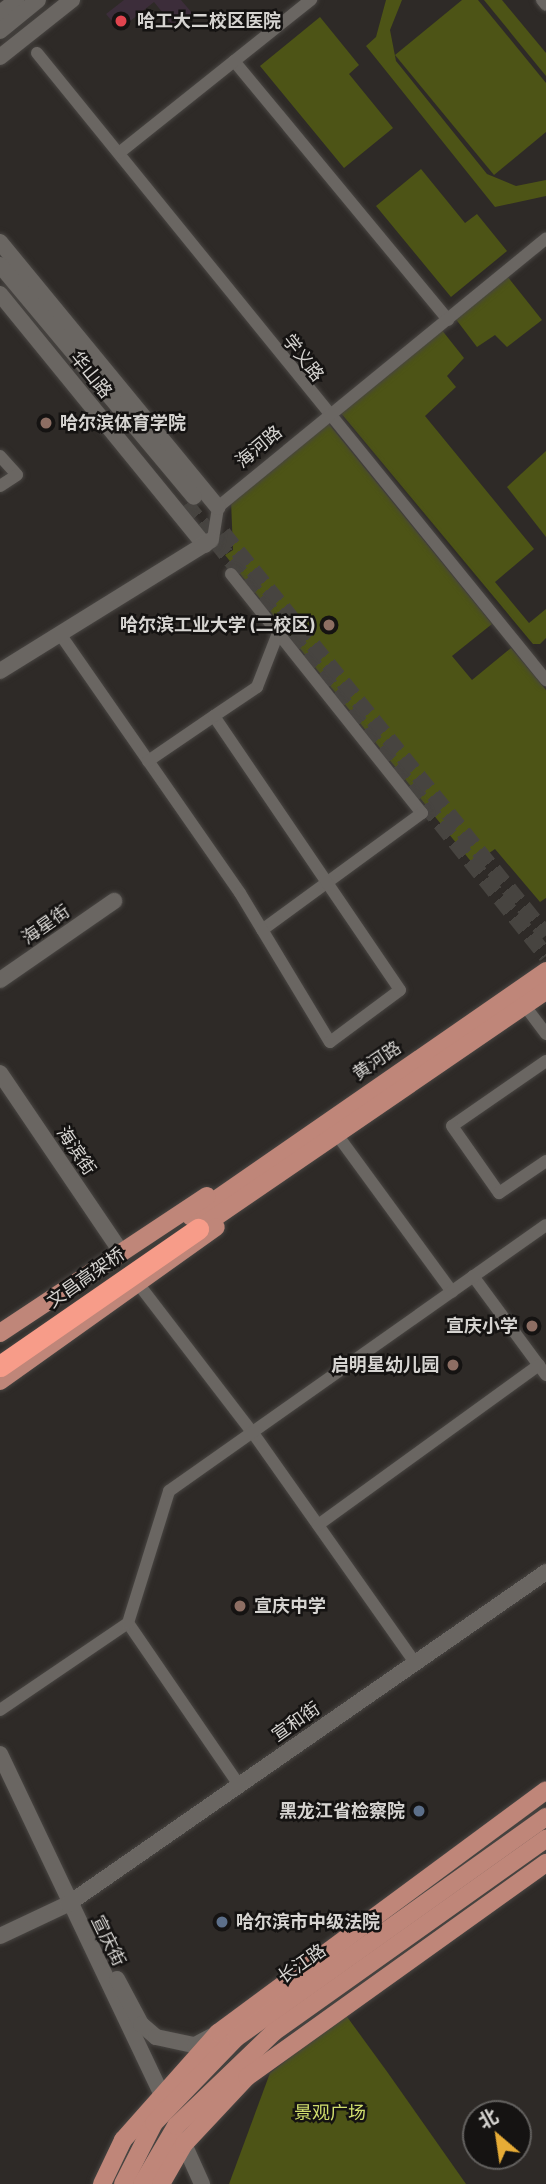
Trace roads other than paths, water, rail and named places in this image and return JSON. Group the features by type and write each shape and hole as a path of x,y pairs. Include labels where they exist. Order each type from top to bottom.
{"highway":[{"name":"文昌高架桥","path":"0,1350 195,1223"},
{"name":"文昌高架桥","path":"0,1366 195,1223"}],"main road":[{"name":"黄河路","path":"0,1333 184,1207 233,1185 545,973"},
{"path":"0,1381 140,1286 243,1201 546,991"},
{"name":"黄河路","path":"195,1223 233,1185"},
{"path":"195,1223 243,1201"},
{"path":"102,2184 123,2140 164,2099 218,2033 546,1790"},
{"name":"长江路","path":"123,2184 164,2099 248,2028 546,1817"},
{"path":"142,2184 176,2126 274,2032 546,1839"},
{"path":"161,2184 184,2144 247,2077 546,1863"}],"street":[{"path":"0,13 16,0"},
{"path":"0,32 38,0"},
{"path":"0,48 60,0"},
{"path":"0,58 72,0"},
{"path":"119,153 311,0"},
{"path":"542,0 546,5"},
{"name":"学义路","path":"37,53 326,416 546,680"},
{"path":"234,61 448,320"},
{"name":"海河路","path":"218,507 326,416 546,239"},
{"path":"0,243 218,507 209,542 0,671"},
{"name":"华山路","path":"0,265 190,500 0,281"},
{"name":"华山路","path":"0,294 209,542"},
{"path":"0,456 17,475 0,486"},
{"path":"231,574 422,813 328,879 262,930"},
{"path":"148,761 257,687 278,633"},
{"path":"60,634 262,930 330,1042 401,990 328,879 214,716"},
{"name":"海星街","path":"0,980 114,901"},
{"path":"525,1006 546,1034"},
{"path":"546,1061 452,1126 499,1193 546,1161"},
{"name":"海滨街","path":"0,1073 120,1250"},
{"path":"338,1136 452,1292"},
{"path":"0,1710 128,1623 169,1491 546,1225"},
{"path":"318,1525 542,1370 473,1276"},
{"path":"140,1286 253,1433 415,1663"},
{"name":"宣和街","path":"0,1936 72,1901 546,1572"},
{"path":"128,1623 239,1785"},
{"name":"宣庆街","path":"0,1754 72,1901 202,2184"},
{"path":"72,1901 144,2028 181,2045 218,2033"}],"tunnel":[{"path":"186,504 546,956"},
{"path":"223,533 546,935"}],"place":[{"name":"哈工大二校区医院","path":"121,21"},
{"name":"哈尔滨体育学院","path":"46,423"},
{"name":"哈尔滨工业大学 (二校区)","path":"329,625"},
{"name":"宣庆小学","path":"532,1326"},
{"name":"启明星幼儿园","path":"453,1365"},
{"name":"宣庆中学","path":"240,1606"},
{"name":"黑龙江省检察院","path":"419,1811"},
{"name":"哈尔滨市中级法院","path":"222,1922"}],"park label":[{"name":"景观广场","path":"330,2113"}]}
